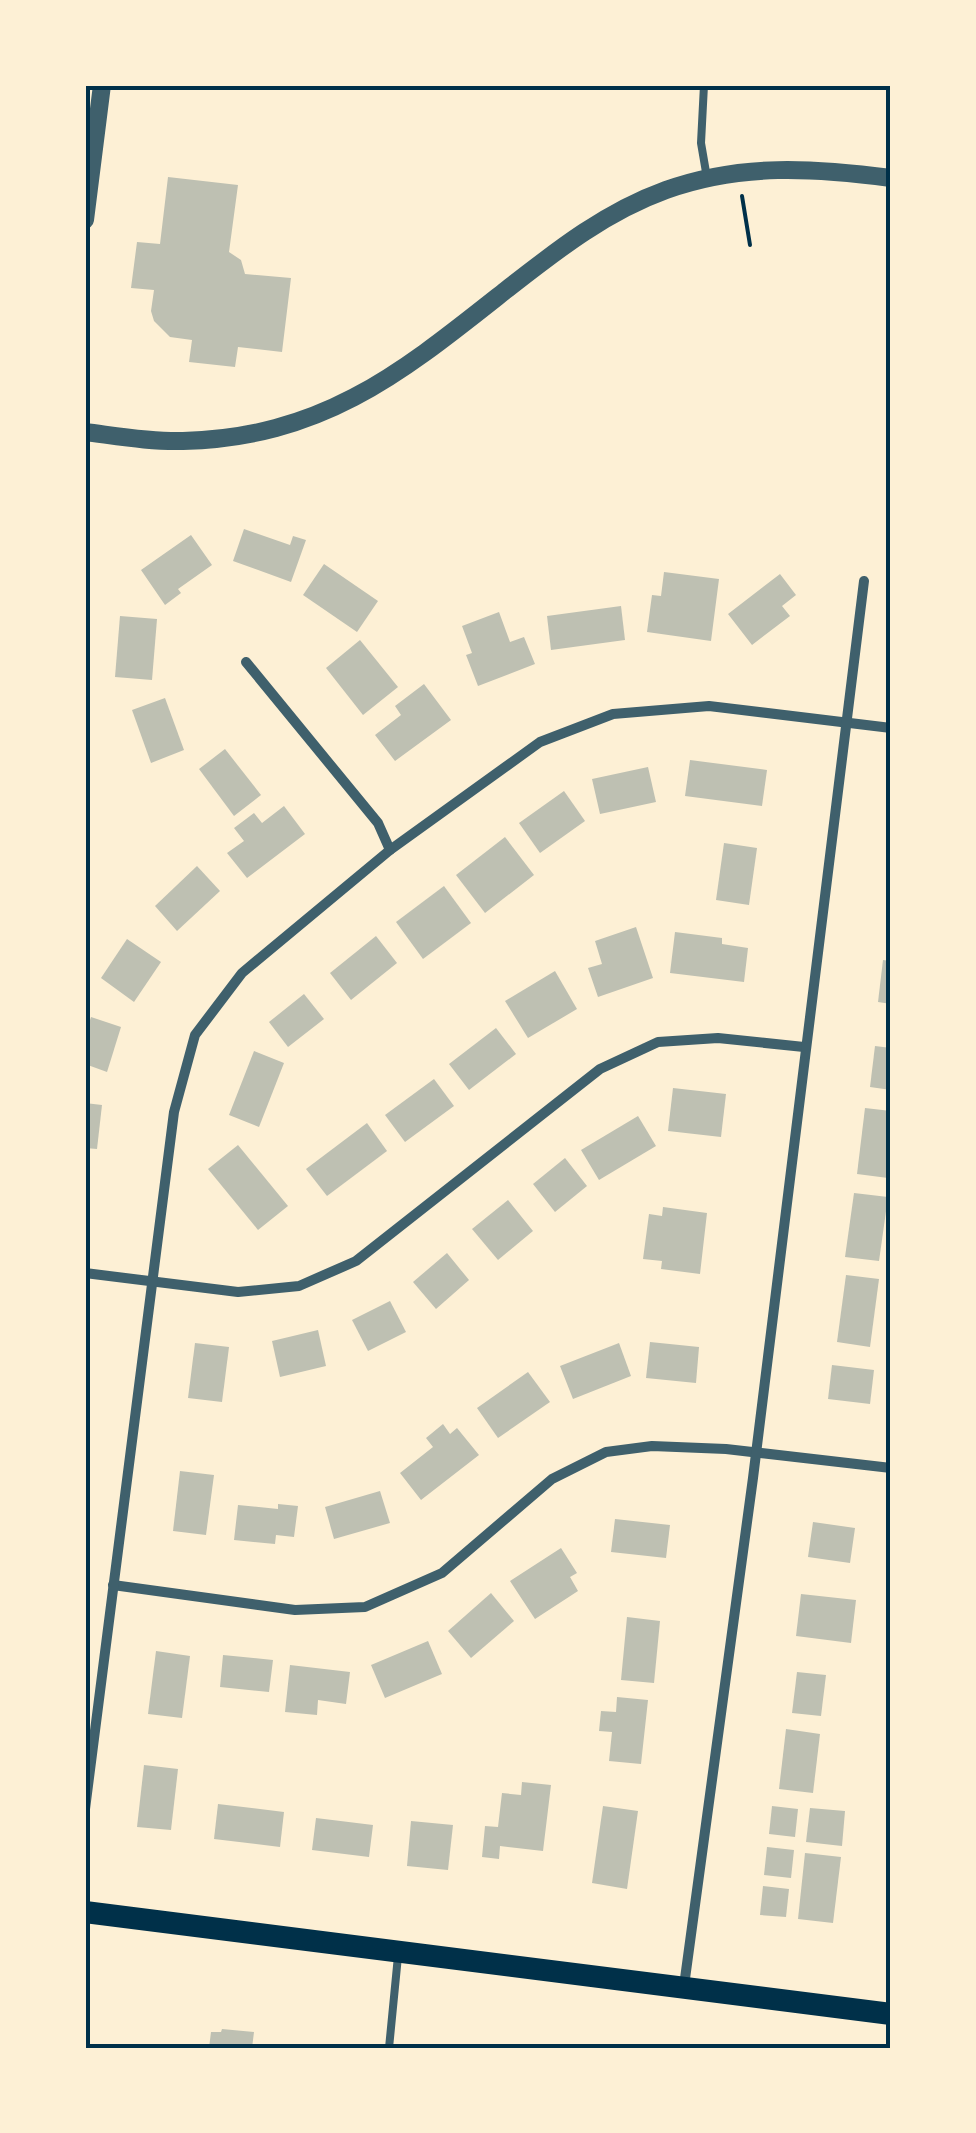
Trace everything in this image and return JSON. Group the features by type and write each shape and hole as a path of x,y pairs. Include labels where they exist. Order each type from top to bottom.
{"main road":[{"path":"85,1912 891,2014"}],"street":[{"path":"85,220 102,85"},
{"path":"85,432 169,440 234,438 314,417 357,398 395,374 600,222 654,195 708,178 778,168 891,178"},
{"path":"684,1986 756,1454 864,581"},
{"path":"246,662 378,823 390,850"},
{"path":"85,1809 174,1112 195,1035 242,973 390,850 540,742 612,714 709,706 891,728"},
{"path":"85,1272 238,1292 298,1286 356,1261 600,1069 658,1042 718,1038 804,1047"},
{"path":"113,1585 296,1610 365,1607 442,1573 552,1480 606,1452 652,1446 891,1468"}],"lane":[{"path":"704,85 700,143 708,178"},
{"path":"388,2048 399,1951"}],"path":[{"path":"742,196 750,245"}],"building":[{"path":"168,177 238,185 229,252 241,260 245,274 291,278 282,352 238,347 235,367 189,362 192,340 170,337 154,321 154,290 131,288 137,242 160,244"},
{"path":"244,529 290,545 293,536 306,540 291,582 233,561"},
{"path":"191,535 212,565 178,589 181,593 165,605 141,570"},
{"path":"324,564 378,601 357,632 303,595"},
{"path":"664,572 719,579 711,641 647,632 652,595 661,596"},
{"path":"780,574 796,595 782,606 790,616 752,645 728,614"},
{"path":"621,606 625,640 551,650 547,616"},
{"path":"499,612 510,642 524,637 535,664 478,686 466,655 472,653 462,626"},
{"path":"120,616 157,619 152,680 115,677"},
{"path":"360,640 398,687 363,715 326,668"},
{"path":"424,684 451,720 395,761 375,735 401,715 395,706"},
{"path":"165,698 184,750 151,763 132,710"},
{"path":"225,749 261,795 234,816 199,769"},
{"path":"690,760 767,770 762,806 685,796"},
{"path":"648,767 656,802 600,814 592,779"},
{"path":"564,791 585,821 540,853 519,823"},
{"path":"284,806 305,834 247,878 227,853 244,841 234,828 254,813 262,823"},
{"path":"505,837 534,875 485,913 456,875"},
{"path":"724,843 757,848 749,905 716,900"},
{"path":"197,866 220,891 177,931 155,906"},
{"path":"444,886 471,923 423,959 396,922"},
{"path":"636,927 653,978 598,997 588,968 602,964 595,941"},
{"path":"675,932 722,938 722,944 748,948 744,982 670,973"},
{"path":"376,936 397,963 351,1000 330,973"},
{"path":"127,939 161,962 134,1002 101,978"},
{"path":"883,960 891,961 891,1004 878,1002"},
{"path":"555,971 577,1009 528,1038 505,1001"},
{"path":"304,994 324,1019 288,1047 269,1022"},
{"path":"91,1017 121,1027 107,1072 85,1064 85,1035"},
{"path":"496,1028 516,1054 469,1090 449,1064"},
{"path":"875,1046 891,1048 891,1090 870,1087"},
{"path":"254,1051 284,1063 259,1127 229,1115"},
{"path":"434,1079 454,1106 405,1142 385,1115"},
{"path":"673,1088 726,1094 721,1137 668,1131"},
{"path":"85,1103 102,1105 97,1149 85,1148"},
{"path":"865,1108 891,1111 888,1178 857,1174"},
{"path":"638,1116 656,1146 599,1180 581,1150"},
{"path":"367,1123 387,1151 327,1196 306,1169"},
{"path":"238,1145 288,1206 258,1230 208,1169"},
{"path":"565,1158 587,1186 555,1212 533,1184"},
{"path":"854,1193 888,1197 879,1261 845,1257"},
{"path":"508,1200 533,1231 498,1260 472,1229"},
{"path":"663,1207 707,1213 700,1274 661,1269 662,1261 643,1259 649,1214 662,1216"},
{"path":"447,1253 469,1280 436,1309 413,1282"},
{"path":"846,1275 879,1279 870,1347 837,1342"},
{"path":"390,1301 406,1332 368,1351 352,1320"},
{"path":"318,1330 326,1366 280,1377 272,1341"},
{"path":"650,1342 699,1347 696,1383 646,1378"},
{"path":"195,1343 229,1347 222,1402 188,1398"},
{"path":"619,1343 631,1376 573,1399 560,1366"},
{"path":"832,1365 874,1370 870,1404 828,1399"},
{"path":"528,1372 550,1402 498,1438 477,1408"},
{"path":"443,1424 450,1434 457,1428 479,1455 421,1500 400,1473 433,1447 426,1438"},
{"path":"180,1471 214,1475 206,1535 173,1531"},
{"path":"380,1491 390,1523 334,1539 325,1507"},
{"path":"278,1504 298,1506 294,1537 276,1535 275,1544 234,1540 238,1505 278,1509"},
{"path":"615,1519 670,1525 666,1558 611,1552"},
{"path":"813,1522 855,1528 850,1563 808,1557"},
{"path":"561,1548 577,1573 570,1577 578,1591 535,1619 510,1581"},
{"path":"491,1593 514,1621 471,1658 448,1631"},
{"path":"801,1594 856,1600 851,1643 796,1636"},
{"path":"627,1617 660,1621 654,1683 621,1680"},
{"path":"428,1641 442,1674 385,1698 371,1665"},
{"path":"156,1651 190,1656 182,1718 148,1714"},
{"path":"223,1655 273,1660 269,1692 220,1687"},
{"path":"290,1665 350,1672 346,1704 318,1700 317,1715 285,1712"},
{"path":"797,1672 826,1675 821,1716 792,1713"},
{"path":"617,1697 648,1700 641,1764 609,1761 612,1732 599,1731 601,1711 616,1712"},
{"path":"786,1729 820,1734 813,1793 779,1789"},
{"path":"144,1765 178,1769 171,1830 137,1827"},
{"path":"522,1782 551,1785 543,1851 500,1846 499,1859 482,1857 485,1826 498,1827 502,1793 521,1795"},
{"path":"218,1804 284,1812 280,1847 214,1839"},
{"path":"603,1806 638,1811 627,1889 592,1883"},
{"path":"772,1806 798,1809 795,1837 769,1834"},
{"path":"810,1808 845,1811 842,1846 806,1842"},
{"path":"316,1818 373,1825 369,1857 312,1850"},
{"path":"411,1821 453,1825 448,1870 407,1866"},
{"path":"767,1847 794,1850 791,1878 764,1875"},
{"path":"805,1853 841,1857 833,1923 798,1919"},
{"path":"763,1886 789,1889 786,1917 760,1915"},
{"path":"211,2032 254,2032 252,2048 209,2048"}]}
